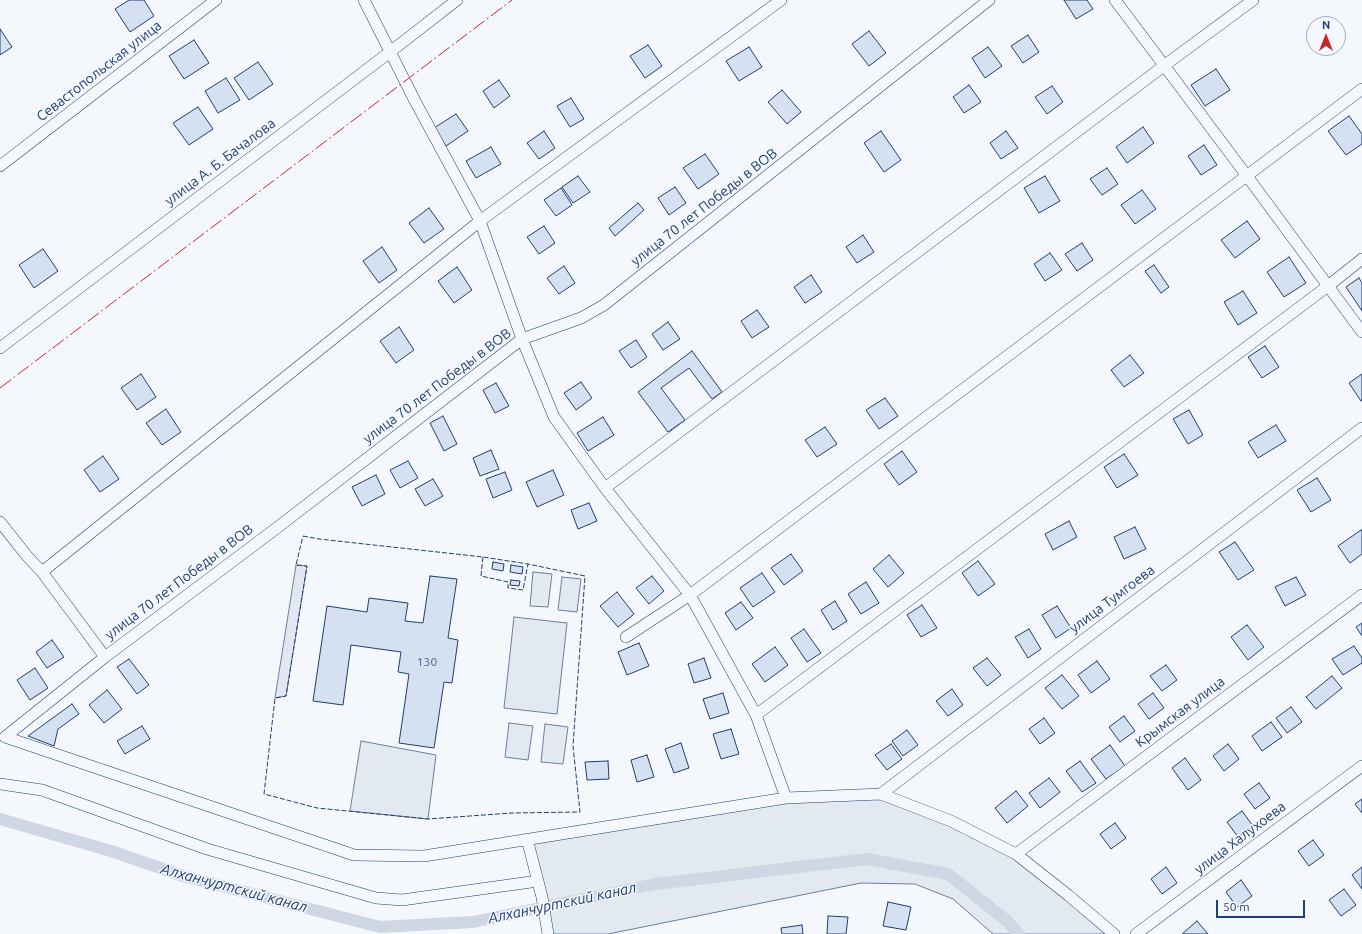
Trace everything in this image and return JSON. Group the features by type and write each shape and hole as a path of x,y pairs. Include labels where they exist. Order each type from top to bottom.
{"street":[{"name":"Севастопольская улица","path":"0,166 216,0"},
{"path":"364,0 480,221 522,339 554,418 605,488 690,595 756,714 786,798"},
{"name":"улица А. Б. Бачалова","path":"0,348 457,0"},
{"path":"42,572 480,221 780,0"},
{"name":"улица 70 лет Победы в ВОВ","path":"527,839 424,856 354,855 5,737 105,657 278,527 522,339 582,318 604,305 989,0"},
{"path":"1115,0 1165,65 1362,332"},
{"path":"605,488 1253,0"},
{"path":"626,637 690,595 1362,89"},
{"path":"756,714 1362,259"},
{"name":"улица Тумгоева","path":"881,794 1362,428"},
{"path":"0,522 26,556 42,572 105,657"},
{"name":"Крымская улица","path":"1016,854 1362,595"},
{"name":"улица Халухоева","path":"1136,934 1362,766"},
{"path":"0,784 42,790 207,848 376,898 402,900 538,881"},
{"path":"547,930 542,897 527,839 786,798 881,794 951,821 1016,854 1114,934"}],"shaded area":[{"path":"296,565 307,566 286,696 275,698"},
{"path":"533,572 552,574 548,607 530,606"},
{"path":"562,577 581,579 577,612 558,610"},
{"path":"514,617 567,623 557,714 504,708"},
{"path":"509,723 533,726 528,760 505,757"},
{"path":"545,724 568,727 563,764 541,762"},
{"path":"361,741 436,755 428,819 350,811"},
{"path":"881,794 1016,854 1114,934 993,934 953,899 915,884 861,883 608,934 548,934 527,839 786,798"}],"building":[{"path":"129,0 144,0 154,16 130,32 115,9"},
{"path":"1064,0 1087,0 1093,9 1076,19"},
{"path":"0,29 12,47 0,55"},
{"path":"869,31 886,53 869,66 852,44"},
{"path":"1028,35 1039,52 1023,63 1011,46"},
{"path":"194,40 209,63 184,79 169,56"},
{"path":"648,45 662,66 645,78 630,56"},
{"path":"749,47 762,67 739,81 726,61"},
{"path":"988,47 1002,66 985,78 972,58"},
{"path":"258,62 273,84 249,100 234,78"},
{"path":"1216,69 1230,90 1205,106 1191,85"},
{"path":"226,78 240,100 218,113 205,91"},
{"path":"499,80 510,96 494,108 483,91"},
{"path":"969,85 981,102 964,113 953,97"},
{"path":"1052,86 1063,102 1047,114 1035,97"},
{"path":"782,90 801,112 787,124 768,102"},
{"path":"571,98 584,119 570,127 557,106"},
{"path":"198,107 213,129 189,145 173,123"},
{"path":"456,114 468,131 446,146 434,128"},
{"path":"1349,116 1362,134 1362,144 1346,155 1328,131"},
{"path":"1143,127 1154,143 1127,163 1116,147"},
{"path":"544,131 555,148 539,159 527,143"},
{"path":"881,131 901,160 884,172 864,143"},
{"path":"1006,131 1018,148 1001,159 990,143"},
{"path":"1204,145 1217,165 1201,175 1188,156"},
{"path":"491,147 501,164 476,178 466,161"},
{"path":"705,154 719,174 698,189 683,168"},
{"path":"1107,168 1118,184 1102,195 1090,179"},
{"path":"578,176 590,192 573,203 562,187"},
{"path":"1045,176 1060,201 1039,213 1024,188"},
{"path":"675,187 686,203 669,215 658,198"},
{"path":"561,188 572,205 556,216 544,200"},
{"path":"1142,190 1156,209 1135,224 1121,205"},
{"path":"638,203 644,210 615,236 609,228"},
{"path":"429,208 444,229 424,243 409,223"},
{"path":"1247,221 1260,239 1235,258 1221,240"},
{"path":"544,226 555,243 539,254 527,237"},
{"path":"863,235 874,252 857,263 846,247"},
{"path":"1082,243 1093,260 1077,271 1065,254"},
{"path":"382,247 397,270 379,283 363,261"},
{"path":"43,249 58,271 34,288 19,265"},
{"path":"1050,253 1062,270 1045,281 1034,264"},
{"path":"1289,257 1306,283 1284,297 1267,272"},
{"path":"1154,265 1169,287 1161,293 1145,271"},
{"path":"564,266 575,283 559,294 547,278"},
{"path":"457,267 472,290 454,303 438,281"},
{"path":"811,275 822,292 805,303 794,287"},
{"path":"1359,278 1362,283 1362,311 1346,287"},
{"path":"1243,291 1257,313 1238,325 1224,302"},
{"path":"757,310 769,327 752,338 741,321"},
{"path":"668,322 680,339 663,350 652,334"},
{"path":"399,327 414,350 396,363 380,341"},
{"path":"636,340 647,357 631,368 619,351"},
{"path":"1265,346 1279,367 1262,378 1248,357"},
{"path":"692,351 722,392 712,399 689,368 661,388 685,420 668,432 638,392"},
{"path":"1130,355 1144,373 1124,387 1111,370"},
{"path":"141,374 156,397 137,410 121,388"},
{"path":"1362,374 1362,401 1361,401 1349,383"},
{"path":"581,382 592,398 576,410 564,393"},
{"path":"496,383 509,406 495,413 483,390"},
{"path":"885,398 898,416 879,429 866,410"},
{"path":"166,409 181,432 162,445 146,423"},
{"path":"1189,410 1203,435 1188,444 1173,419"},
{"path":"443,416 457,444 444,451 430,423"},
{"path":"603,417 614,435 588,451 577,433"},
{"path":"1276,425 1286,441 1258,458 1248,442"},
{"path":"825,427 837,444 817,457 805,440"},
{"path":"491,450 499,469 480,476 473,458"},
{"path":"902,451 917,472 899,485 884,464"},
{"path":"1124,454 1138,475 1117,488 1104,467"},
{"path":"103,456 119,479 100,492 84,470"},
{"path":"408,461 418,478 400,488 390,470"},
{"path":"553,470 564,495 537,507 526,482"},
{"path":"505,472 512,490 493,498 486,479"},
{"path":"376,475 385,494 362,506 352,487"},
{"path":"1317,478 1331,500 1311,512 1297,490"},
{"path":"433,479 443,496 425,506 415,489"},
{"path":"589,503 597,521 578,529 571,510"},
{"path":"1069,521 1077,537 1053,550 1045,534"},
{"path":"1135,527 1146,549 1124,559 1114,537"},
{"path":"1361,530 1362,554 1350,563 1338,546"},
{"path":"1235,542 1254,570 1238,580 1219,552"},
{"path":"791,554 803,571 784,585 771,568"},
{"path":"889,555 904,573 888,587 873,569"},
{"path":"978,561 995,584 978,596 962,573"},
{"path":"493,562 504,564 503,571 492,569"},
{"path":"511,565 523,567 522,574 510,572"},
{"path":"762,573 775,592 753,607 740,588"},
{"path":"430,576 457,579 448,638 458,640 452,683 444,682 434,748 399,743 409,674 398,672 401,652 351,645 343,705 313,701 327,606 367,612 369,598 408,603 405,621 423,623"},
{"path":"652,576 664,591 649,604 636,588"},
{"path":"1296,577 1306,595 1285,606 1275,587"},
{"path":"511,580 520,581 519,586 510,585"},
{"path":"866,582 879,603 861,614 848,594"},
{"path":"617,592 634,614 618,627 600,606"},
{"path":"835,601 847,621 833,630 821,610"},
{"path":"741,602 753,618 736,630 725,613"},
{"path":"922,605 937,628 921,637 907,615"},
{"path":"1057,606 1071,628 1056,638 1042,615"},
{"path":"1362,623 1362,636 1356,627"},
{"path":"1247,625 1264,647 1248,660 1231,637"},
{"path":"804,629 821,653 807,662 791,638"},
{"path":"1029,629 1041,649 1028,658 1015,637"},
{"path":"52,640 64,657 47,668 36,652"},
{"path":"639,643 649,666 627,675 618,652"},
{"path":"1354,646 1362,658 1362,663 1343,675 1332,659"},
{"path":"775,647 788,665 765,682 752,664"},
{"path":"704,658 711,678 694,683 688,664"},
{"path":"987,658 1001,675 987,686 973,668"},
{"path":"129,659 149,685 137,694 117,667"},
{"path":"1097,661 1110,679 1091,693 1078,675"},
{"path":"1166,665 1177,680 1162,691 1150,676"},
{"path":"35,668 48,688 30,700 17,680"},
{"path":"1062,675 1079,696 1062,709 1045,688"},
{"path":"1332,676 1342,688 1316,709 1306,697"},
{"path":"952,689 963,705 948,716 936,701"},
{"path":"107,690 122,709 104,723 89,705"},
{"path":"723,693 729,713 710,719 703,699"},
{"path":"1153,693 1164,708 1149,719 1138,704"},
{"path":"72,704 79,714 58,729 54,746 28,736"},
{"path":"1291,707 1302,722 1287,733 1276,718"},
{"path":"1124,716 1135,731 1120,742 1109,727"},
{"path":"1044,718 1055,733 1040,744 1029,729"},
{"path":"1271,722 1282,737 1262,751 1252,736"},
{"path":"142,726 150,739 125,754 117,741"},
{"path":"731,729 739,754 721,759 713,734"},
{"path":"907,730 918,745 903,756 892,741"},
{"path":"681,743 689,768 674,773 665,749"},
{"path":"891,744 902,759 887,770 875,755"},
{"path":"1228,744 1239,759 1224,771 1213,756"},
{"path":"1110,745 1125,766 1106,779 1091,759"},
{"path":"647,755 654,777 637,782 631,760"},
{"path":"1185,758 1201,780 1188,790 1172,768"},
{"path":"608,761 609,779 587,780 585,762"},
{"path":"1080,761 1096,783 1082,792 1066,771"},
{"path":"1049,778 1060,792 1040,808 1029,793"},
{"path":"1259,783 1270,798 1255,809 1244,794"},
{"path":"1016,791 1028,806 1007,823 995,808"},
{"path":"1362,799 1362,813 1355,804"},
{"path":"1242,811 1253,826 1238,837 1227,822"},
{"path":"1115,823 1126,838 1111,849 1100,834"},
{"path":"1313,840 1324,855 1309,866 1298,851"},
{"path":"1166,867 1177,883 1162,894 1151,879"},
{"path":"1362,867 1362,889 1352,875"},
{"path":"1241,880 1252,896 1237,907 1226,892"},
{"path":"1344,889 1356,905 1341,916 1329,900"},
{"path":"888,902 911,907 906,930 883,926"},
{"path":"828,916 848,917 846,934 827,934"},
{"path":"1197,921 1208,934 1182,934"},
{"path":"802,925 803,934 782,934 781,928"}],"waterway":[{"name":"Алханчуртский канал","path":"0,819 111,851 183,876 380,927 473,922 655,884 867,859 948,874 1007,921 1019,934"}],"fence":[{"path":"303,536 483,557 528,564 585,576 573,746 580,812 512,813 428,819 317,808 264,794 275,698 286,696 307,566 296,565 303,536"},
{"path":"483,557 481,576 508,582 508,588 523,590 528,564"}],"power":[{"path":"0,388 512,0"}]}
